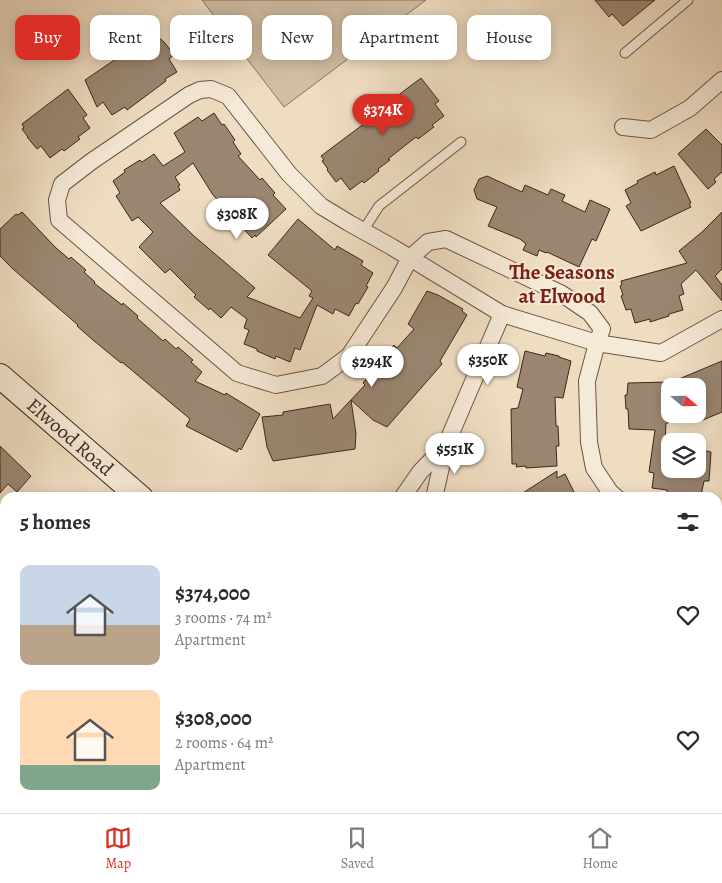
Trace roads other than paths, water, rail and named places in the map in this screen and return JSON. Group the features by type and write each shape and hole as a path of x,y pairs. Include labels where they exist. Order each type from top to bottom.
{"main road":[{"name":"Elwood Road","path":"0,376 134,492"}],"street":[{"path":"623,127 651,130 690,108 722,80"},
{"path":"610,492 594,468 589,442 587,381 597,343 602,329 590,313 562,294 446,238 428,242 410,258 394,288 349,356 322,376 276,385 237,373 59,220 57,200 62,184 92,161 190,95 200,90 211,89 228,96 289,174 321,206 410,258 502,314 597,343 661,352 722,319"},
{"path":"435,492 446,445 502,314"},
{"path":"406,492 420,472 446,445"}],"lane":[{"path":"625,53 688,0"},
{"path":"363,231 379,206 461,142"}],"district":[{"name":"The Seasons at Elwood","path":"562,284"}]}
